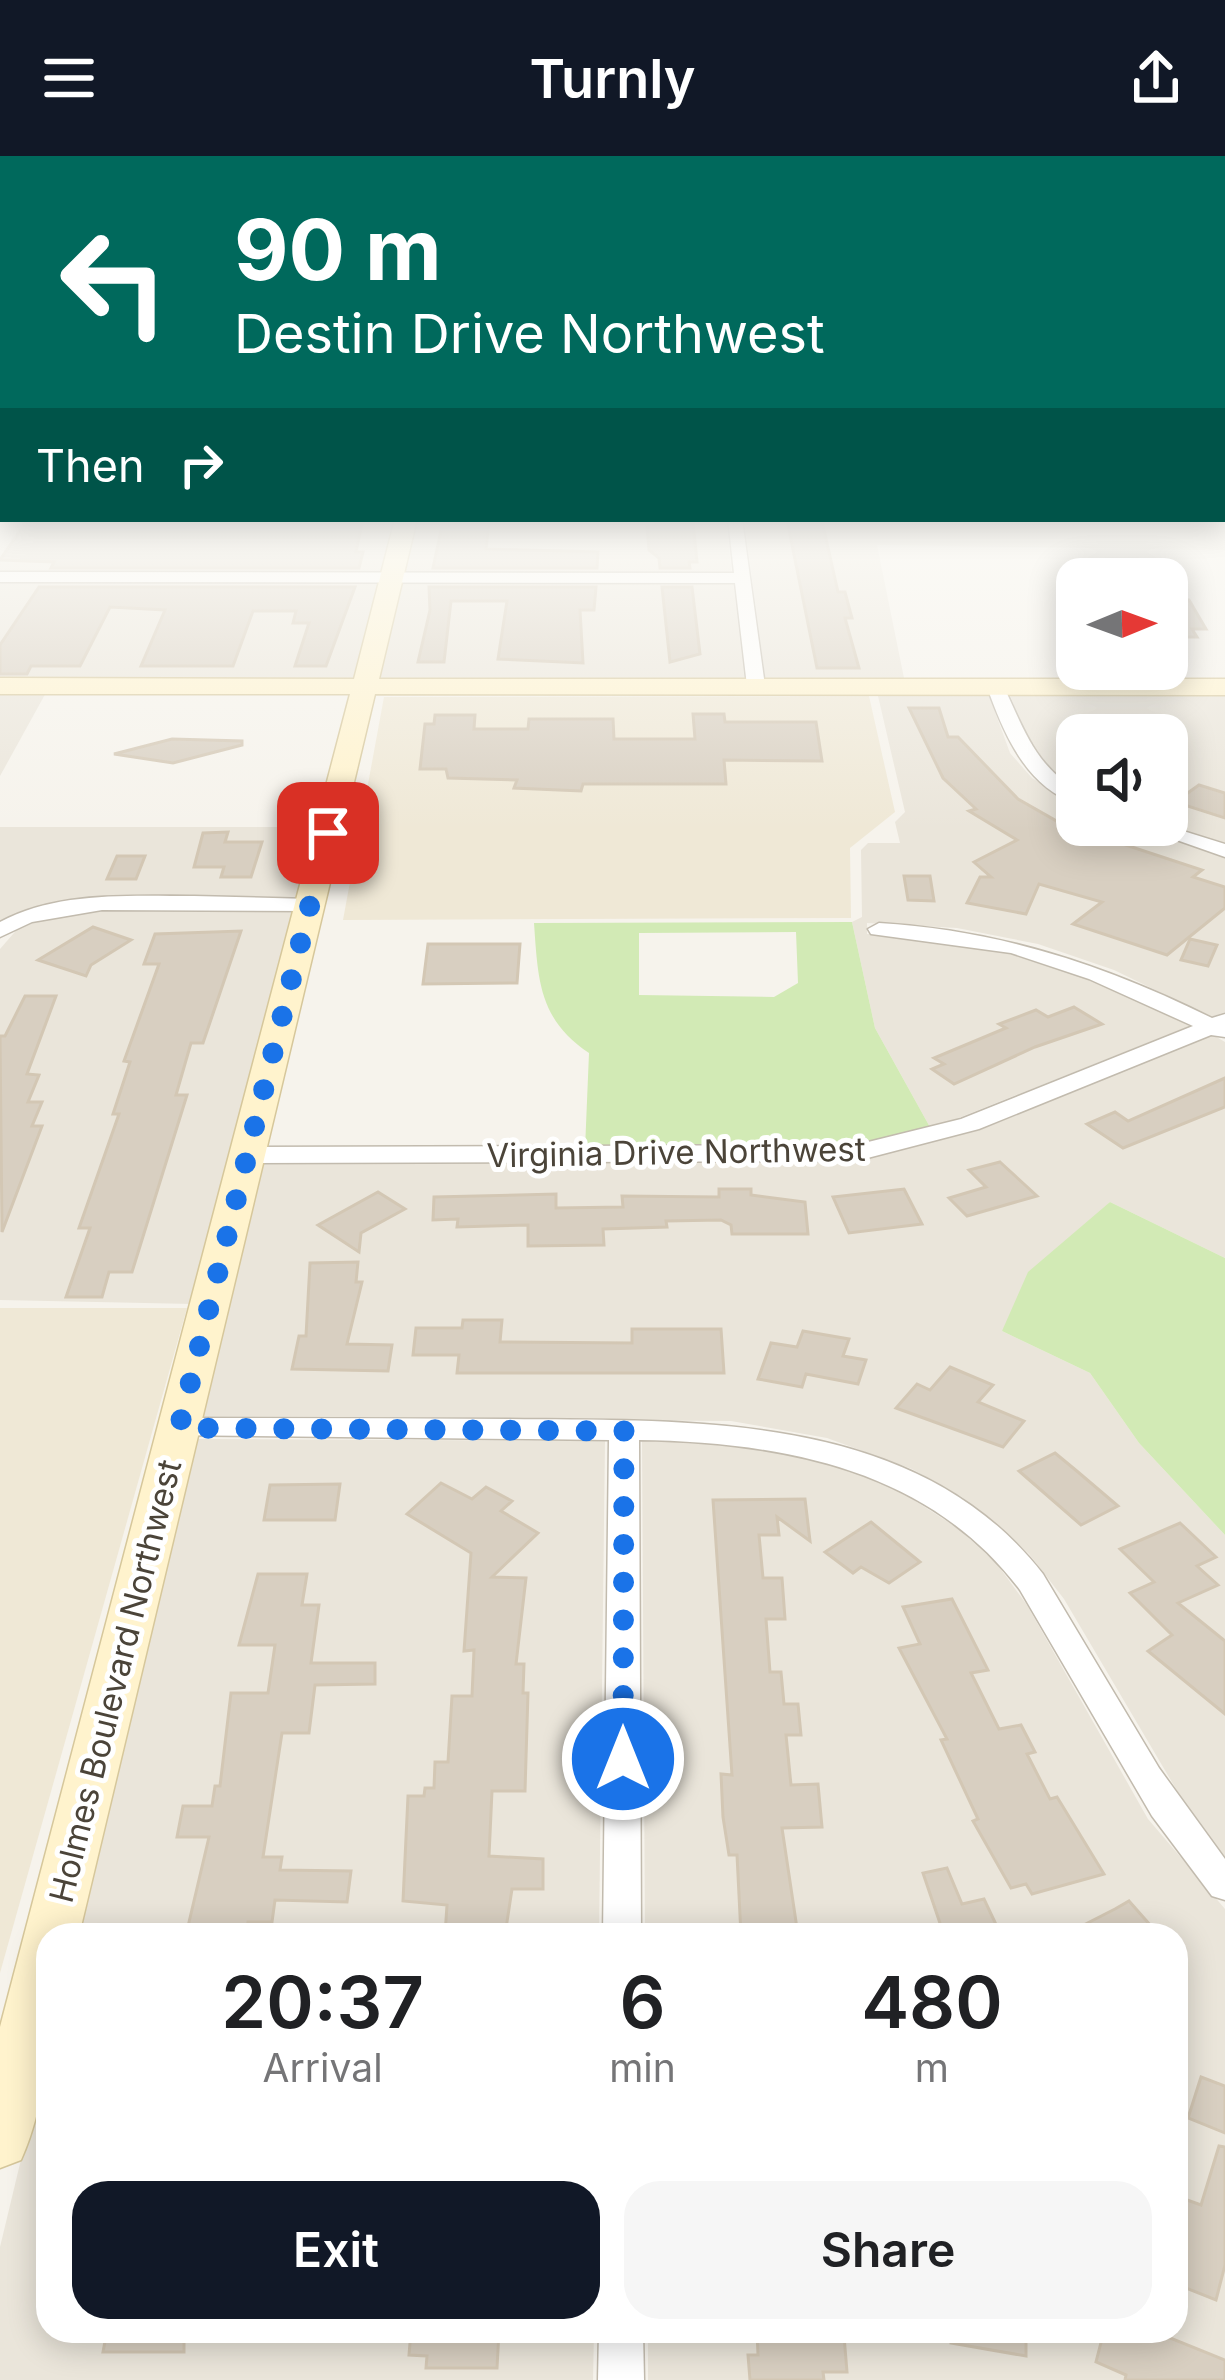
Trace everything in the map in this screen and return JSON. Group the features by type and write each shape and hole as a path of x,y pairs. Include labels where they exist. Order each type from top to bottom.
{"street":[{"name":"Holmes Boulevard Northwest","path":"55,1923 380,623"},
{"path":"748,623 756,686"},
{"path":"0,686 1225,687"},
{"path":"996,687 1021,753 1056,785"},
{"path":"1188,839 1225,850"},
{"path":"0,931 25,916 74,905 310,905"},
{"path":"879,928 954,933 1031,948 1106,974 1220,1027"},
{"name":"Virginia Drive Northwest","path":"248,1155 856,1153 970,1124 1220,1027"},
{"path":"179,1428 731,1431 822,1448 900,1476 948,1503 1013,1559 1045,1602 1168,1815 1225,1885"},
{"path":"622,1923 624,1431"},
{"name":"Holmes Boulevard Northwest","path":"0,2141 36,1997"},
{"path":"621,2343 621,2380"}],"shaded area":[{"path":"0,623 370,623 355,682 0,682"},
{"path":"390,623 738,623 745,683 376,682"},
{"path":"758,623 893,623 905,683 766,683"},
{"path":"0,689 48,689 0,776"},
{"path":"987,690 1010,753 1032,778 1056,792 1056,846 1188,844 1225,856 1225,1012 1211,1017 1114,970 1038,944 957,928 867,923 867,934 951,938 1062,964 1192,1025 931,1129 875,1028 852,922 862,917 861,850 868,843 900,843 895,822 905,812 878,696 868,693"},
{"path":"1008,690 1225,691 1225,845 1188,833 1188,714 1056,714 1056,773 1032,752"},
{"path":"869,696 895,812 850,848 851,918 343,920 384,697"},
{"path":"0,827 317,827 298,900 76,900 0,920"},
{"path":"74,910 295,911 193,1304 0,1300 0,949 20,926"},
{"path":"1213,1035 1225,1042 1225,1258 1110,1202 1002,1331 1090,1373 1139,1443 1225,1535 1225,1857 1189,1811 1064,1599 1029,1554 962,1497 912,1469 827,1438 731,1421 200,1418 261,1162 861,1160 980,1130"},
{"path":"0,1308 187,1308 0,1973"},
{"path":"194,1439 605,1441 599,1923 78,1923"},
{"path":"642,1441 729,1441 816,1457 889,1484 959,1529 997,1564 1027,1605 1148,1819 1225,1909 1225,2380 648,2380 648,2343 1188,2343 1188,1923 645,1923"},
{"path":"36,2097 36,2343 594,2343 593,2380 0,2380 0,2247"}],"green space":[{"path":"852,922 875,1028 931,1129 851,1146 585,1149 589,1053 560,1027 544,997 534,923","holes":["796,932 798,983 774,997 639,995 639,933"]},
{"path":"1110,1202 1225,1258 1225,1535 1139,1443 1090,1373 1002,1331 1028,1272"}],"building":[{"path":"15,623 102,623 80,666 31,666 27,674 0,674 0,645"},
{"path":"160,623 249,623 233,666 141,666"},
{"path":"293,623 342,623 326,666 295,666 309,623"},
{"path":"427,623 448,623 444,662 418,662"},
{"path":"504,623 581,623 583,663 498,659"},
{"path":"666,623 696,623 700,654 670,662"},
{"path":"808,623 846,623 859,668 817,668"},
{"path":"1188,623 1202,623 1206,629 1192,629 1197,637 1188,637"},
{"path":"909,708 939,708 948,737 958,737 1018,799 1056,821 1056,846 1129,846 1202,870 1193,877 1225,887 1225,908 1167,955 1073,924 1102,902 1039,884 1026,914 967,903 980,877 991,877 974,862 1017,840 969,811 976,809 943,778"},
{"path":"693,714 724,714 725,722 816,722 822,761 724,760 726,784 583,784 581,791 514,788 517,780 448,778 446,769 420,769 425,724 434,724 435,715 475,715 474,729 528,729 529,719 613,719 614,739 695,739"},
{"path":"172,739 242,741 242,745 173,763 114,754"},
{"path":"1199,785 1225,793 1225,818 1188,806 1188,793"},
{"path":"228,832 225,842 262,842 251,877 221,877 224,867 194,867 203,833"},
{"path":"117,856 145,856 136,879 107,879"},
{"path":"904,876 930,876 934,901 908,900"},
{"path":"93,927 131,940 91,965 86,976 38,960"},
{"path":"241,931 203,1043 191,1043 176,1095 187,1095 132,1272 109,1272 102,1297 66,1297 90,1228 79,1228 119,1114 113,1114 130,1062 124,1061 159,964 144,964 155,934"},
{"path":"1190,939 1217,945 1208,966 1181,960"},
{"path":"428,944 520,944 517,983 423,984"},
{"path":"25,996 56,996 27,1074 39,1075 28,1102 42,1102 32,1126 42,1126 2,1232 0,1036 5,1036"},
{"path":"1074,1007 1102,1024 1035,1047 954,1084 932,1069 944,1064 934,1058 1006,1028 999,1024 1036,1010 1048,1017"},
{"path":"1225,1078 1225,1107 1123,1148 1087,1124 1115,1112 1128,1121"},
{"path":"1000,1162 1037,1196 967,1216 949,1198 986,1187 969,1170"},
{"path":"719,1189 751,1189 751,1195 805,1202 808,1234 732,1234 731,1225 721,1220 666,1221 667,1227 603,1229 604,1245 528,1246 528,1225 457,1227 458,1219 433,1220 434,1197 556,1194 556,1208 623,1207 622,1196 719,1197"},
{"path":"904,1189 922,1224 849,1233 833,1197"},
{"path":"378,1192 405,1209 361,1233 359,1252 318,1225"},
{"path":"358,1262 356,1282 362,1282 347,1344 392,1345 388,1371 292,1369 299,1336 306,1336 310,1263"},
{"path":"463,1320 502,1320 500,1342 632,1343 632,1329 721,1329 724,1373 457,1373 459,1355 413,1355 416,1328 462,1328"},
{"path":"803,1331 849,1339 843,1356 866,1360 858,1384 806,1374 802,1387 758,1379 771,1343 797,1347"},
{"path":"950,1367 993,1385 978,1402 1024,1421 1003,1447 896,1408 917,1384 930,1390"},
{"path":"1055,1453 1118,1506 1081,1525 1019,1471"},
{"path":"441,1483 472,1499 486,1487 512,1501 501,1511 538,1533 492,1577 526,1578 516,1664 524,1664 523,1693 528,1693 525,1791 492,1791 489,1856 543,1859 543,1889 512,1889 507,1923 446,1923 447,1905 403,1901 408,1796 424,1796 425,1788 434,1788 435,1762 448,1762 452,1696 472,1696 474,1650 464,1651 471,1553 407,1514"},
{"path":"340,1484 335,1520 264,1520 270,1485"},
{"path":"805,1499 810,1541 777,1517 779,1535 759,1535 763,1578 782,1578 785,1619 766,1619 770,1672 781,1672 784,1704 798,1704 801,1735 786,1735 791,1785 818,1784 822,1827 782,1828 796,1923 740,1923 737,1855 729,1855 723,1817 721,1774 732,1775 713,1500"},
{"path":"871,1522 920,1562 889,1583 861,1567 853,1573 825,1552"},
{"path":"1180,1523 1216,1557 1197,1566 1218,1585 1178,1603 1225,1641 1225,1714 1148,1651 1172,1635 1130,1593 1154,1582 1120,1549"},
{"path":"258,1574 307,1574 302,1605 319,1605 311,1663 375,1663 375,1684 315,1685 309,1733 282,1733 263,1857 282,1857 280,1870 351,1871 347,1902 275,1900 272,1922 189,1923 209,1837 177,1837 183,1806 212,1806 215,1786 220,1786 231,1693 268,1693 275,1645 239,1645"},
{"path":"952,1599 988,1670 971,1673 999,1729 1021,1725 1035,1752 1027,1754 1050,1799 1057,1797 1104,1874 1032,1894 1026,1884 1011,1888 973,1821 978,1819 941,1740 947,1739 899,1648 920,1644 903,1607"},
{"path":"947,1868 962,1904 984,1899 995,1923 940,1923 923,1873"},
{"path":"1129,1901 1148,1923 1088,1923"},
{"path":"1201,2077 1225,2086 1225,2133 1188,2118"},
{"path":"1219,2146 1225,2147 1225,2265 1216,2300 1188,2289 1188,2200 1201,2205"},
{"path":"105,2343 184,2343 184,2352 103,2352"},
{"path":"410,2343 498,2343 497,2368 426,2368 427,2356 409,2355"},
{"path":"758,2343 845,2343 847,2372 823,2372 824,2380 750,2380 748,2355 758,2355"},
{"path":"951,2343 1026,2343 1026,2356"},
{"path":"1101,2343 1183,2343 1225,2360 1225,2380 1125,2380 1126,2375 1096,2362"}],"route":[{"path":"328,833 179,1428 624,1431 623,1759"}]}
